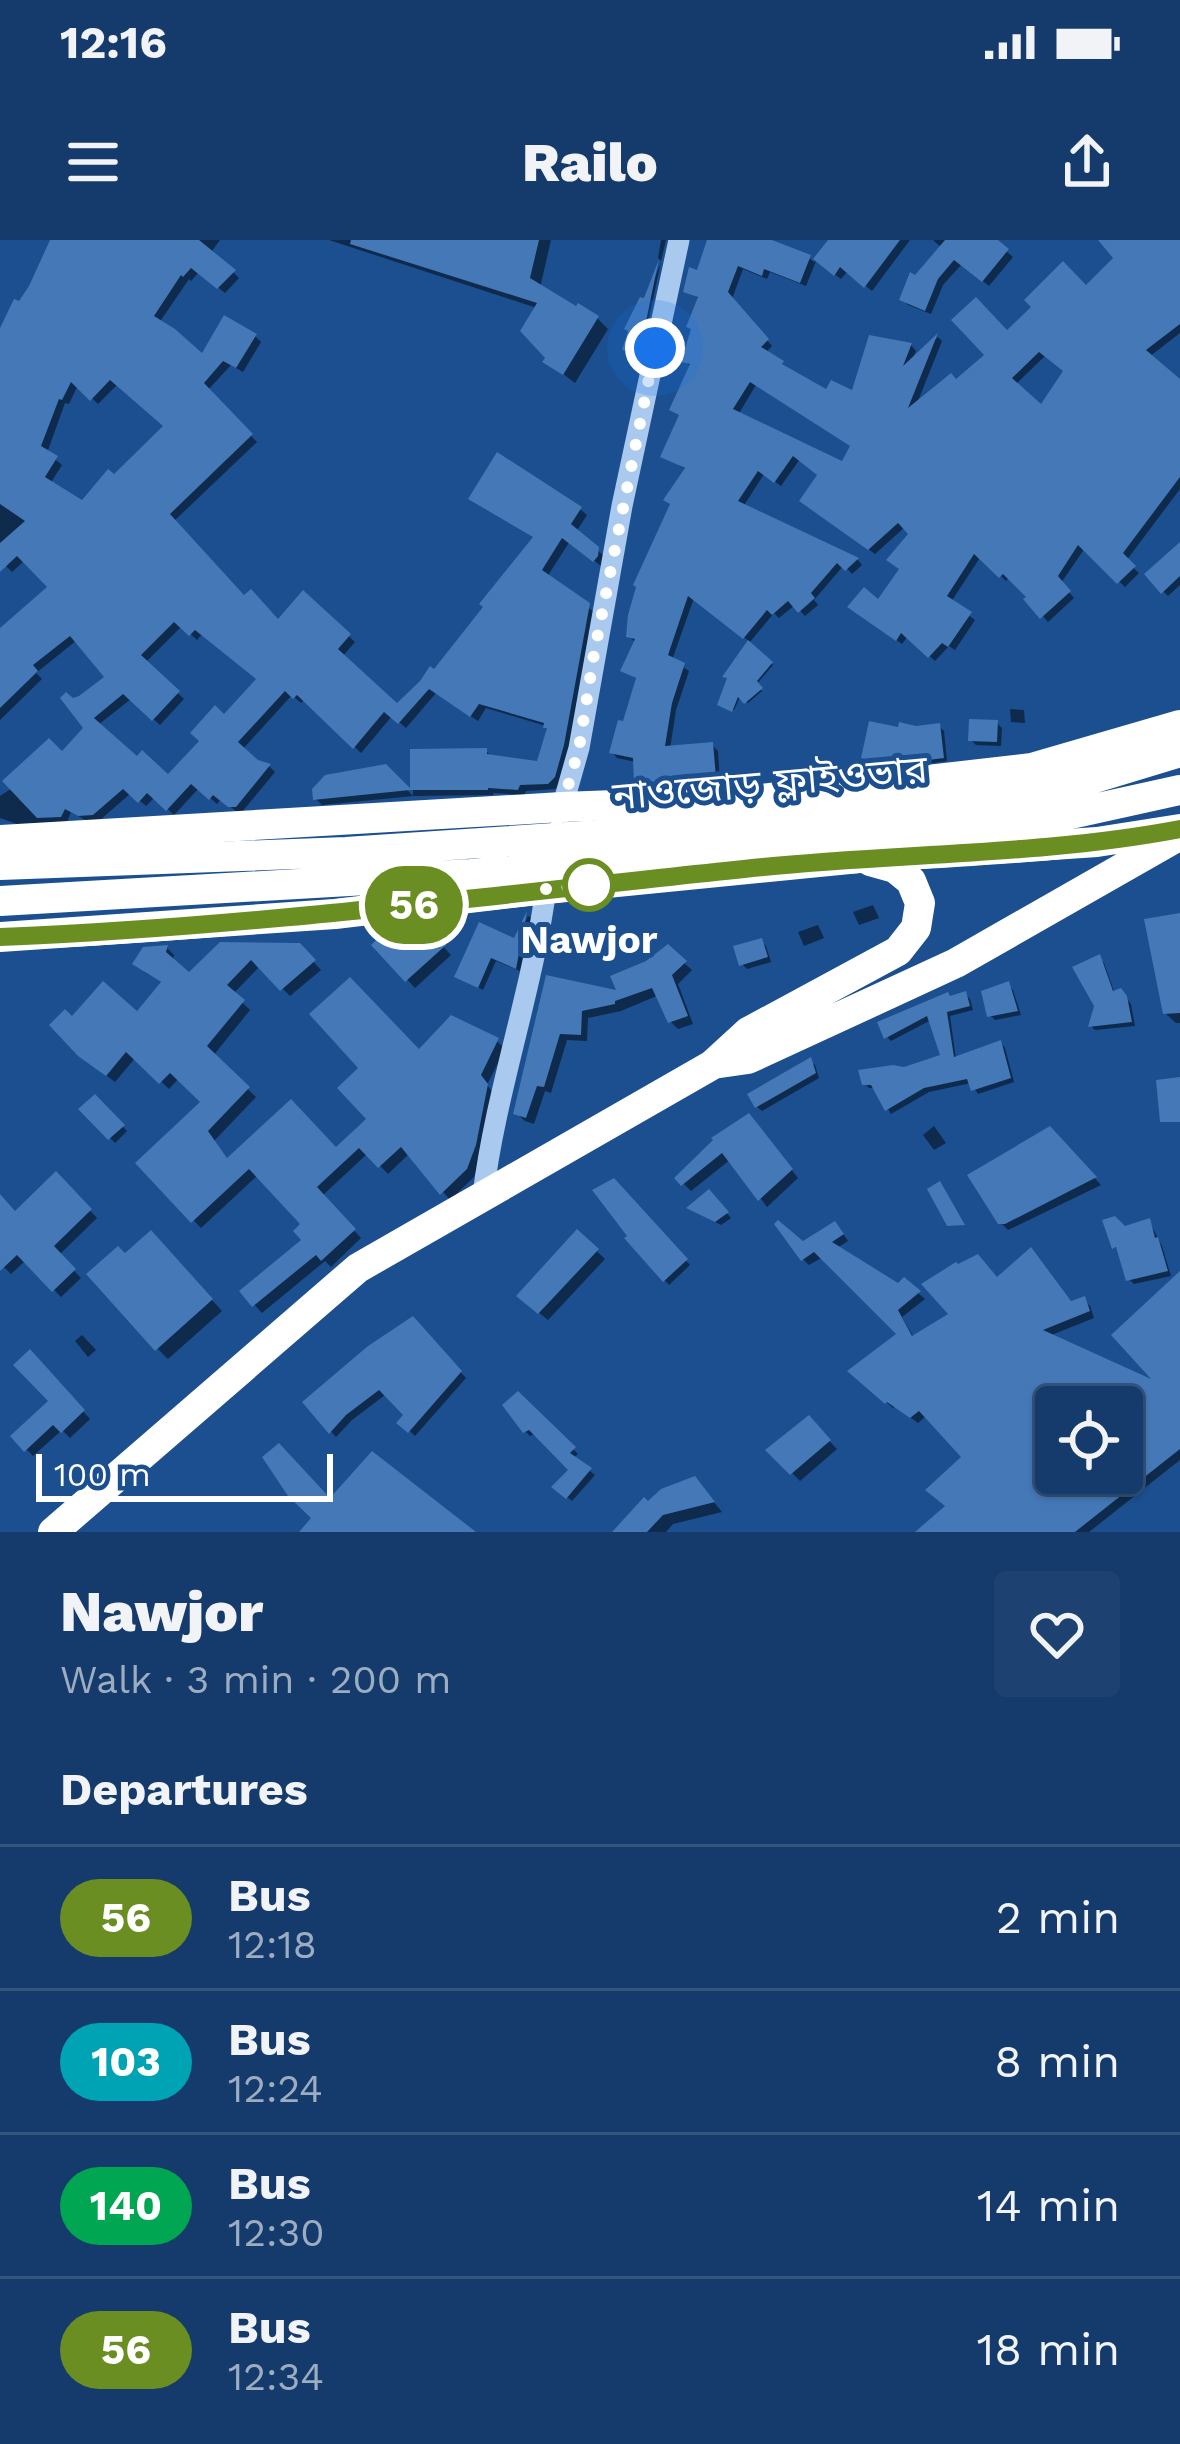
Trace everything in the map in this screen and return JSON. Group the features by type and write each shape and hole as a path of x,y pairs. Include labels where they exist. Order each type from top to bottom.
{"highway":[{"path":"0,840 562,806 752,800 1031,768 1180,725"},
{"name":"নাওজোড় ফ্লাইওভার","path":"0,865 346,852 824,820 1052,791 1180,752"},
{"name":"নাওজোড় ফ্লাইওভার","path":"0,901 471,874 1016,826 1180,790"},
{"path":"0,937 335,914 859,858 1044,847 1180,832"},
{"path":"712,1065 748,1059 956,963 1180,832"},
{"path":"52,1532 358,1268 712,1065 748,1032 898,951 916,928 920,903 911,881 895,868 859,858"}],"street":[{"path":"483,1195 489,1146 543,918 553,838 579,748 622,506 680,240"}],"building":[{"path":"50,240 199,240 236,270 217,289 191,268 181,275 154,316 202,353 224,315 257,334 236,368 223,361 204,383 253,434 170,514 244,595 251,589 278,619 303,590 351,634 338,649 397,703 430,666 434,669 533,537 468,499 497,452 582,507 571,524 599,547 598,556 593,562 562,538 542,570 590,603 555,777 548,784 520,785 518,790 410,790 313,800 312,789 325,775 386,764 410,788 410,749 487,748 487,754 537,761 547,728 544,723 479,704 470,717 429,689 398,724 384,712 353,749 297,695 293,699 285,691 238,742 258,760 271,764 236,807 228,807 213,795 209,800 191,784 166,811 147,793 138,803 123,789 93,815 78,816 65,809 61,817 37,818 2,781 49,738 62,751 83,728 60,698 66,692 73,698 79,696 104,677 70,636 33,665 38,671 0,708 0,628 47,587 17,556 0,572 0,543 25,521 0,504 0,328 14,299 19,301","holes":["110,380 163,426 114,474 108,469 82,500 45,477 58,456 41,446 59,399 71,382 90,401","174,622 189,636 195,630 256,679 224,714 215,705 190,733 199,741 168,774 142,750 137,756 94,718 123,694 152,721 180,691 141,655"]},
{"path":"351,240 539,240 530,278 599,316 563,375 542,362 545,358 520,331 537,303 350,244"},
{"path":"707,240 772,240 811,255 800,283 764,269 762,276 738,266 728,292 769,339 761,347 826,389 831,380 852,390 869,335 912,343 903,366 938,333 908,408 951,373 956,379 984,355 951,320 976,297 1007,330 1031,307 1024,300 1063,261 1086,285 1113,258 1098,240 1180,240 1180,324 1146,350 1180,379 1180,477 1123,553 1136,566 1117,584 1078,545 1058,576 1071,591 1040,619 1003,574 999,578 974,554 947,596 972,612 948,647 942,643 928,658 901,633 896,641 847,607 864,587 878,599 899,569 886,560 908,534 898,523 868,550 799,501 817,475 793,456 774,483 758,471 738,501 859,558 845,571 837,563 811,593 815,598 798,613 788,601 772,615 767,610 743,639 688,596 668,655 685,663 665,746 713,742 716,778 634,784 633,758 609,753 636,678 620,671 635,639 626,637 633,585 670,504 663,500 685,468 660,457 679,415 669,410 690,364 681,362 691,329 686,327 698,297 683,292 689,267 697,270","holes":["1039,352 1063,371 1041,404 1012,378","750,382 850,446 842,461 733,409"]},
{"path":"828,240 900,240 864,288 840,267 834,276 813,259"},
{"path":"945,240 998,240 1009,249 982,282 954,260 938,279 925,311 899,300 910,272 915,275"},
{"path":"659,259 639,355 622,350 628,331 624,329 640,297 644,298"},
{"path":"1180,542 1180,576 1161,594 1144,574"},
{"path":"748,640 773,662 757,681 763,688 744,704 738,697 732,712 717,705 727,678 722,677"},
{"path":"969,719 998,720 997,742 968,741"},
{"path":"869,721 898,727 899,722 940,723 944,758 890,765 861,758"},
{"path":"527,911 516,969 491,958 478,988 454,977 479,922 514,938"},
{"path":"1180,913 1180,1013 1163,1014 1144,919"},
{"path":"426,923 446,945 405,982 371,945 390,927"},
{"path":"762,938 768,957 739,966 733,946"},
{"path":"220,942 300,943 316,960 280,991 251,960 227,985 245,1000 207,1046 250,1087 208,1131 227,1158 291,1099 336,1147 366,1119 337,1088 358,1068 309,1014 350,977 419,1049 451,1015 499,1038 481,1075 488,1084 467,1169 440,1195 401,1147 378,1168 359,1148 317,1187 356,1229 321,1261 316,1255 252,1307 239,1291 301,1240 293,1231 300,1224 249,1169 191,1223 135,1163 200,1102 170,1073 159,1084 126,1052 106,1076 78,1056 49,1025 65,1009 72,1016 103,981 137,1011 161,982 132,964 143,947 168,945 166,952 189,972"},
{"path":"668,944 687,961 672,975 688,1016 668,1023 652,988 615,1004 582,1011 581,1035 560,1034 544,1087 537,1086 526,1118 513,1114 546,975 616,990 610,976 646,961"},
{"path":"1100,954 1113,991 1121,988 1127,996 1132,1022 1088,1027 1094,1006 1072,967"},
{"path":"1009,981 1018,1011 987,1017 981,991"},
{"path":"966,991 970,1006 947,1012 954,1057 1001,1040 1011,1078 971,1091 967,1079 924,1088 885,1111 871,1085 862,1085 858,1070 904,1067 940,1055 927,1016 884,1039 877,1022 948,992 950,996"},
{"path":"811,1057 816,1073 755,1108 747,1094"},
{"path":"1180,1077 1180,1122 1160,1122 1156,1080"},
{"path":"95,1094 125,1125 108,1140 78,1109"},
{"path":"749,1113 793,1169 758,1201 722,1153 681,1186 674,1178 711,1138"},
{"path":"1050,1126 1097,1177 998,1224 967,1175"},
{"path":"56,1171 92,1209 54,1246 76,1269 52,1292 17,1255 0,1271 0,1194 15,1211"},
{"path":"614,1178 688,1259 663,1282 624,1238 627,1236 592,1190"},
{"path":"940,1181 965,1225 947,1226 927,1189"},
{"path":"709,1189 729,1212 715,1222 686,1208"},
{"path":"1115,1216 1125,1226 1150,1218 1168,1271 1126,1281 1102,1220"},
{"path":"778,1220 803,1241 835,1221 844,1234 832,1242 898,1283 904,1277 921,1291 898,1310 912,1336 948,1314 921,1284 978,1254 997,1277 1031,1247 1071,1301 1085,1296 1090,1311 1043,1330 1151,1379 1111,1335 1180,1271 1180,1449 1143,1478 1143,1386 1035,1386 1035,1494 1123,1494 1075,1532 915,1532 945,1506 925,1490 961,1457 919,1411 910,1418 885,1404 847,1371 896,1334 814,1252 801,1261 774,1224"},
{"path":"577,1229 599,1249 538,1314 516,1296"},
{"path":"151,1230 213,1299 155,1351 86,1274 118,1246 125,1253"},
{"path":"413,1316 462,1371 408,1433 396,1423 403,1415 379,1390 329,1434 302,1402 368,1346"},
{"path":"30,1349 85,1410 61,1433 53,1425 24,1452 10,1436 48,1401 13,1365"},
{"path":"518,1391 576,1447 570,1453 592,1468 566,1499 551,1487 568,1470 529,1430 523,1433 502,1405"},
{"path":"809,1415 831,1440 790,1475 765,1450"},
{"path":"279,1443 330,1498 372,1451 476,1532 299,1532 311,1518 288,1496 262,1457"},
{"path":"695,1476 715,1502 663,1515 647,1532 612,1532 644,1497 648,1501 661,1489"}],"bus line":[{"name":"56","path":"0,937 335,914 859,858 1097,842 1180,829"}],"place":[{"name":"Nawjor","path":"589,885"}],"route":[{"path":"589,885 546,889 553,838 579,748 655,348"}]}
